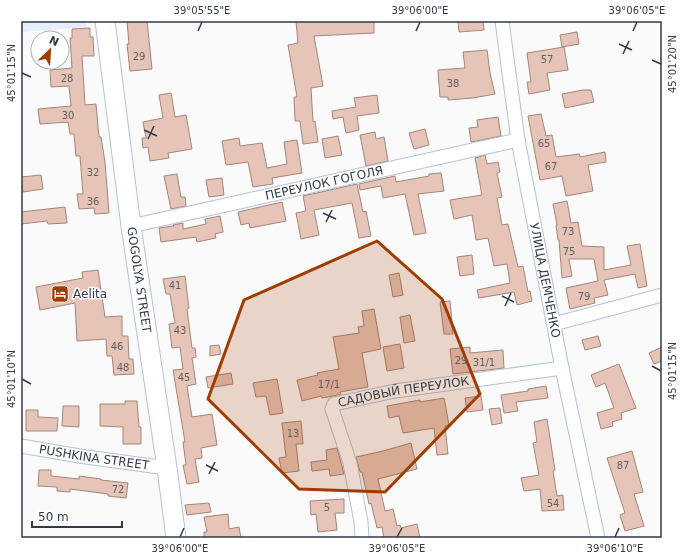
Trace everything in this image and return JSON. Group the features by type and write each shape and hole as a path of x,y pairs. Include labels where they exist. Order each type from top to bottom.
{"main road":[{"name":"GOGOLYA STREET","path":"105,21 130,226 167,468 176,538"}],"street":[{"name":"УЛИЦА ДЕМЧЕНКО","path":"502,21 518,140 562,368 598,538"},
{"name":"ПЕРЕУЛОК ГОГОЛЯ","path":"130,226 518,140"},
{"path":"554,324 662,295"},
{"name":"САДОВЫЙ ПЕРЕУЛОК","path":"362,538 361,522 350,463 332,409 334,404 395,391 562,368"},
{"name":"PUSHKINA STREET","path":"21,446 167,468"}],"highlighted area":[{"path":"377,241 442,299 480,394 385,492 299,489 208,399 244,300"}],"shaded area":[{"path":"21,21 87,21 87,27 30,30 30,31 21,32"}],"building":[{"path":"127,21 147,21 152,69 130,71 127,44 129,44"},
{"path":"296,21 374,21 374,33 314,36 323,86 311,88 313,122 315,121 318,142 303,144 300,121 295,121 294,97 297,97 288,45 298,43"},
{"path":"458,21 483,21 484,30 459,32"},
{"path":"90,28 90,37 93,37 94,56 82,56 85,105 96,104 99,137 101,137 105,162 109,213 95,214 94,208 79,209 77,194 83,194 80,156 76,156 74,134 70,134 68,122 40,124 38,109 71,106 69,86 51,87 50,70 70,70 70,68 72,68 70,38 72,38 72,29"},
{"path":"577,32 579,44 562,47 560,35"},
{"path":"564,47 568,70 547,73 550,90 529,94 527,82 531,82 527,53"},
{"path":"487,50 495,94 448,100 448,97 440,97 438,70 465,68 463,52"},
{"path":"591,90 594,102 565,108 562,94"},
{"path":"171,93 175,117 186,115 192,149 168,153 169,158 150,161 148,147 143,148 142,138 146,138 143,122 163,118 159,95"},
{"path":"377,95 379,113 357,116 359,130 346,133 343,117 333,119 332,111 356,107 354,98"},
{"path":"541,114 546,136 552,135 556,157 579,154 580,157 605,152 606,162 588,165 593,191 566,196 562,176 540,180 528,116"},
{"path":"498,117 501,136 471,142 469,128 478,127 477,120"},
{"path":"425,129 429,145 414,149 409,133"},
{"path":"375,132 376,139 384,137 388,161 366,166 360,135"},
{"path":"338,136 342,155 325,158 322,139"},
{"path":"239,138 240,146 262,143 267,168 287,164 284,142 297,140 302,173 272,178 273,184 253,187 248,162 226,165 222,141"},
{"path":"485,155 487,164 498,162 500,172 497,173 502,197 497,198 502,225 508,224 518,267 523,266 528,292 530,291 532,301 517,305 514,292 479,298 477,290 510,283 507,264 494,266 488,238 476,240 472,215 454,219 450,200 482,195 475,158"},
{"path":"441,173 444,191 418,194 426,233 414,235 405,194 383,198 381,186 360,190 359,184 395,176 396,182 429,176 429,174"},
{"path":"177,174 181,197 185,197 186,206 171,209 164,176"},
{"path":"41,175 43,189 23,192 21,177"},
{"path":"222,178 224,195 209,197 206,180"},
{"path":"357,184 363,212 366,211 371,236 359,238 352,203 314,210 319,235 301,239 296,213 306,211 303,196"},
{"path":"567,201 571,223 578,222 582,246 604,247 604,270 631,265 627,246 640,244 647,286 638,288 635,274 604,280 608,295 594,298 595,303 570,309 566,288 598,281 594,259 569,259 572,276 562,278 559,240 553,204"},
{"path":"282,202 286,221 250,228 249,223 241,225 238,212"},
{"path":"65,207 67,223 48,224 47,221 21,224 21,212"},
{"path":"220,216 223,232 215,234 216,238 197,242 196,237 161,242 159,228 183,223 183,229 206,224 205,219"},
{"path":"472,255 474,274 460,276 457,257"},
{"path":"98,270 105,317 122,316 122,336 128,336 129,359 133,359 134,374 114,375 112,356 107,356 106,339 77,341 75,303 40,310 36,287 83,278 82,272"},
{"path":"399,273 403,295 393,297 389,275"},
{"path":"185,276 189,308 187,309 192,348 195,348 196,357 192,358 196,384 187,386 192,417 212,414 217,445 201,448 202,458 195,459 199,482 187,484 183,465 186,465 183,442 185,442 173,370 183,369 180,347 172,348 169,324 175,323 170,294 166,294 163,279"},
{"path":"450,301 453,334 444,334 440,302"},
{"path":"374,309 381,349 362,353 368,387 340,392 341,394 333,396 322,398 321,396 302,401 297,380 318,375 317,373 339,369 333,337 359,333 358,327 364,326 362,311"},
{"path":"410,315 415,341 404,343 400,317"},
{"path":"598,336 601,346 585,350 582,340"},
{"path":"400,344 404,368 387,371 383,347"},
{"path":"219,345 221,354 210,356 210,346"},
{"path":"470,347 470,353 503,350 504,368 453,374 450,349"},
{"path":"662,347 662,361 654,364 649,353"},
{"path":"619,364 636,408 621,413 622,419 612,422 613,426 601,429 597,413 614,408 605,383 596,387 591,375"},
{"path":"231,373 233,384 208,388 206,377"},
{"path":"277,379 283,413 270,415 266,396 256,397 253,383"},
{"path":"546,386 548,398 516,402 518,411 504,413 501,395 528,391 528,389"},
{"path":"481,396 483,410 467,412 465,398"},
{"path":"444,398 449,425 445,426 448,454 437,455 434,428 403,433 399,416 389,418 387,406 420,400 420,402"},
{"path":"125,401 137,401 139,427 141,427 141,444 123,444 123,427 100,426 100,404 125,404"},
{"path":"63,406 79,406 79,427 62,426"},
{"path":"500,408 502,423 492,425 489,409"},
{"path":"26,410 38,410 38,417 58,418 57,431 26,431"},
{"path":"547,419 555,470 553,471 557,496 563,495 564,510 542,511 540,489 524,491 521,478 539,475 533,443 537,442 534,422"},
{"path":"301,421 303,444 296,444 299,471 282,473 279,458 286,457 282,423"},
{"path":"411,443 417,469 378,479 385,511 393,509 397,526 400,525 401,528 417,524 420,538 384,538 382,527 377,528 371,503 369,504 362,472 360,472 356,457"},
{"path":"337,448 344,474 330,476 329,469 312,471 311,462 327,460 326,450"},
{"path":"632,451 643,492 634,494 644,526 625,531 620,515 625,513 607,458"},
{"path":"39,470 51,470 51,476 79,479 79,476 128,483 126,498 70,489 70,492 57,491 57,487 38,486"},
{"path":"344,499 344,513 335,513 337,530 318,532 316,514 311,515 310,501"},
{"path":"209,503 211,512 187,515 185,505"},
{"path":"228,514 229,529 239,527 241,538 204,538 204,532 207,532 204,517"}],"place":[{"name":"Aelita","path":"60,294"}]}
